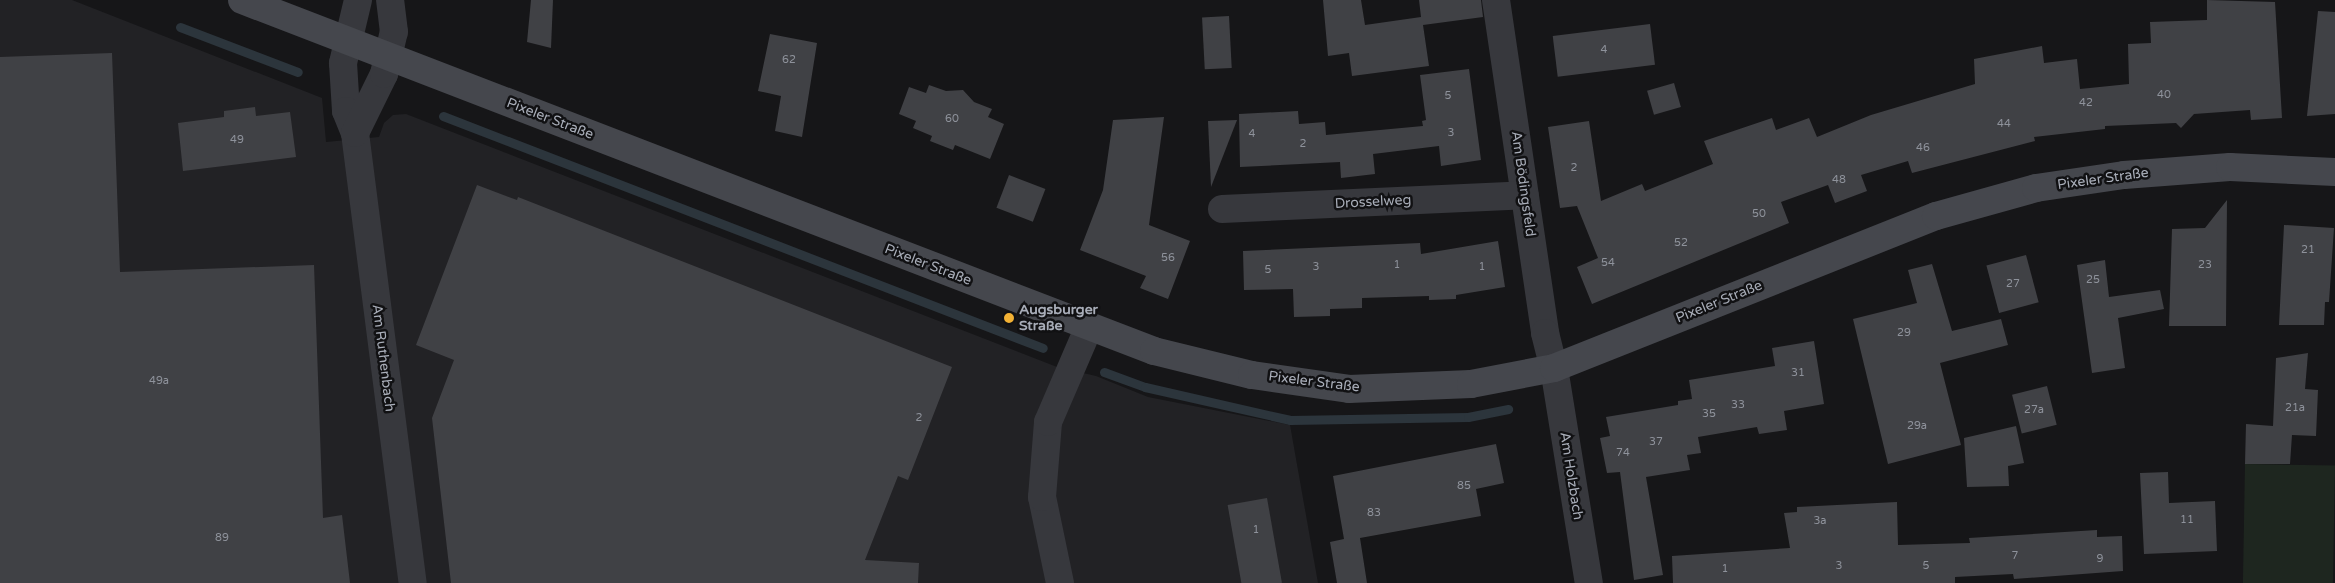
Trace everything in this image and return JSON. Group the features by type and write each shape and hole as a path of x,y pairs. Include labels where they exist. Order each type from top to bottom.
{"main road":[{"name":"Pixeler Straße","path":"242,0 1154,351 1252,375 1350,389 1471,384 1554,368 1936,216 2036,188 2124,175 2230,167 2335,172"}],"street":[{"name":"Am Ruthenbach","path":"358,0 343,63 346,111 354,133 413,583"},
{"path":"354,133 384,74 394,32 390,0"},
{"name":"Am Bödingsfeld","path":"1496,0 1545,333 1554,368"},
{"name":"Drosselweg","path":"1222,209 1525,195"},
{"path":"1060,583 1042,498 1048,422 1090,327"},
{"name":"Am Holzbach","path":"1554,368 1589,583"}],"shaded area":[{"path":"0,0 72,0 322,98 326,142 379,137 384,123 393,115 406,114 1057,367 1096,376 1148,397 1290,425 1318,583 0,583"},
{"path":"2245,464 2335,466 2333,583 2243,583"}],"building":[{"path":"531,0 553,0 551,48 527,42"},
{"path":"1323,0 1361,0 1365,25 1421,17 1419,0 1481,0 1483,17 1423,25 1429,66 1352,76 1349,53 1328,56"},
{"path":"2207,0 2275,2 2282,118 2251,120 2250,110 2194,114 2181,128 2176,123 2105,126 2105,129 2034,137 2035,141 1912,173 1908,161 1861,175 1867,191 1835,203 1828,185 1781,202 1789,223 1592,304 1577,267 1598,258 1577,206 1560,208 1548,127 1589,121 1601,201 1642,184 1645,191 1713,164 1704,141 1772,118 1776,130 1809,118 1817,137 1871,115 1975,84 1974,59 2042,46 2044,63 2077,59 2080,89 2129,84 2128,44 2151,43 2150,22 2207,20"},
{"path":"2318,11 2335,12 2335,114 2307,116"},
{"path":"1229,16 1232,68 1205,69 1202,17"},
{"path":"1650,24 1655,65 1558,77 1553,36"},
{"path":"770,34 817,43 802,137 775,131 781,96 758,91"},
{"path":"112,53 120,272 314,265 323,518 342,515 350,583 0,583 0,57"},
{"path":"1469,69 1481,160 1441,166 1439,146 1373,154 1375,174 1341,178 1340,162 1240,167 1239,114 1298,111 1299,124 1325,122 1326,135 1423,126 1422,121 1426,120 1420,75"},
{"path":"1674,83 1681,107 1654,115 1647,91"},
{"path":"929,85 946,91 963,90 974,102 992,109 988,117 1004,124 990,159 955,145 953,150 930,141 932,136 913,128 916,121 899,114 909,87 926,93"},
{"path":"255,107 256,116 290,112 296,157 183,171 178,123 224,117 224,111"},
{"path":"1164,117 1149,225 1190,241 1168,299 1140,288 1146,276 1080,250 1103,190 1113,120"},
{"path":"1237,120 1211,187 1208,121"},
{"path":"1009,175 1045,189 1033,222 996,208"},
{"path":"477,185 517,200 518,197 952,367 908,480 898,476 865,560 919,563 918,583 451,583 432,418 454,360 416,345"},
{"path":"2227,200 2226,326 2169,326 2172,229 2205,228"},
{"path":"2284,225 2334,228 2329,302 2325,302 2324,325 2279,325"},
{"path":"1498,241 1505,287 1456,295 1456,299 1429,300 1429,296 1362,298 1362,308 1330,309 1330,316 1294,317 1293,289 1244,290 1243,251 1420,243 1421,254"},
{"path":"2026,255 2039,302 1999,313 1986,266"},
{"path":"2105,260 2109,297 2160,290 2164,309 2118,318 2125,368 2092,373 2077,265"},
{"path":"1932,264 1952,331 2001,319 2008,345 1940,363 1961,445 1888,464 1853,319 1917,303 1908,270"},
{"path":"1814,341 1824,404 1784,411 1787,430 1759,434 1757,427 1698,437 1701,453 1687,455 1690,470 1646,477 1663,575 1634,580 1620,472 1607,473 1600,438 1610,436 1606,417 1678,405 1678,401 1692,399 1689,380 1775,366 1772,348"},
{"path":"2308,353 2305,389 2318,390 2316,436 2292,435 2290,464 2245,464 2246,424 2273,426 2276,358"},
{"path":"2047,386 2057,425 2022,434 2012,395"},
{"path":"2016,426 2024,463 2008,466 2009,486 1967,487 1964,438"},
{"path":"1496,444 1504,483 1476,489 1481,516 1360,538 1367,583 1337,583 1330,542 1344,539 1333,476"},
{"path":"2168,472 2169,503 2215,501 2217,551 2144,554 2140,473"},
{"path":"1267,498 1282,583 1241,583 1228,505"},
{"path":"1897,502 1898,545 1970,543 1969,538 2097,530 2097,537 2122,536 2123,571 2014,579 2013,574 1955,577 1955,583 1673,583 1672,556 1790,548 1784,513 1797,512 1797,507"}],"waterway":[{"path":"180,27 298,72"},
{"path":"443,116 1043,348"},
{"path":"1104,372 1145,387 1290,420 1468,417 1508,409"}],"place":[{"name":"Augsburger Straße","path":"1009,318"}]}
